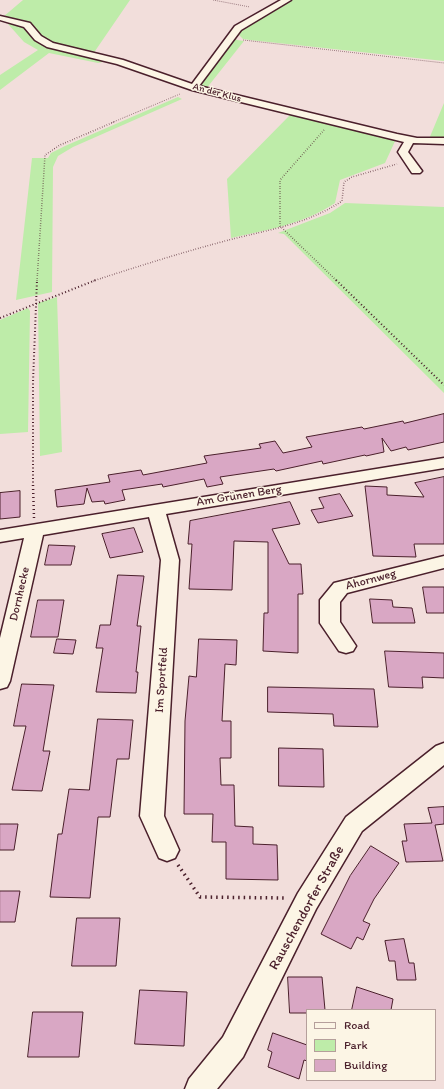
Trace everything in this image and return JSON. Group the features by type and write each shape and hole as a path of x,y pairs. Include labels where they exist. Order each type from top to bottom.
{"street":[{"path":"194,88 235,32 247,22 287,0"},
{"name":"An der Klus","path":"0,18 27,25 38,38 50,45 120,62 194,88 410,140 444,141"},
{"path":"410,140 403,152 416,171"},
{"name":"Am Grünen Berg","path":"0,536 444,463"},
{"name":"Im Sportfeld","path":"156,510 170,560 152,816 167,850"},
{"name":"Dornhecke","path":"0,681 35,530"},
{"name":"Ahornweg","path":"346,646 330,623 330,600 341,588 444,562"},
{"name":"Rauschendorfer Straße","path":"199,1089 233,1047 307,901 354,824 444,752"}],"path":[{"path":"213,0 267,11"},
{"path":"235,32 238,38 245,40 444,63"},
{"path":"35,530 32,451 35,302 45,155 60,145 194,88"},
{"path":"332,121 280,180 280,226 444,385"},
{"path":"0,318 35,302 132,269 226,241 282,229 330,210 342,201 344,182 352,177 410,161"},
{"path":"167,850 200,897 268,898"}],"green space":[{"path":"23,0 130,0 93,54 53,44 43,38 35,27 27,21 3,17"},
{"path":"291,0 444,0 444,61 250,40 243,39 239,35 242,28"},
{"path":"15,22 24,27 46,46 107,61 98,63 49,53 0,90 0,75 38,50 24,42 8,24"},
{"path":"234,37 237,40 244,41 206,89 200,87 200,83"},
{"path":"178,97 182,99 73,147 58,156 53,167 52,292 16,300 32,158 48,158 51,153 65,146"},
{"path":"444,103 444,139 429,139"},
{"path":"291,114 396,139 385,163 340,180 335,203 298,221 231,238 227,179"},
{"path":"345,203 444,207 444,393 284,234 278,233 330,213"},
{"path":"57,297 62,452 40,456 38,303"},
{"path":"28,308 30,311 28,432 0,434 0,320"}],"building":[{"path":"444,414 444,442 408,450 406,447 391,451 382,438 384,452 366,456 323,464 322,461 276,471 274,469 220,477 223,484 207,487 204,479 163,487 162,484 122,490 125,500 105,504 104,501 92,502 87,488 84,504 57,507 55,490 110,482 108,475 141,470 143,475 207,463 204,456 261,448 259,444 275,441 283,453 312,447 306,437 362,427 364,429 403,421 404,423"},
{"path":"444,477 444,544 414,544 416,557 373,556 365,486 387,487 387,495 424,497 415,483"},
{"path":"20,491 20,517 0,519 0,493"},
{"path":"340,494 353,516 318,523 311,510 324,508 319,498"},
{"path":"290,502 300,524 272,529 289,564 301,564 303,594 298,594 298,653 263,651 264,613 268,613 268,542 234,541 232,590 189,589 192,544 188,544 190,521"},
{"path":"134,528 143,552 110,558 102,534"},
{"path":"49,545 75,546 71,565 45,565"},
{"path":"118,575 144,576 137,626 141,626 136,672 138,672 136,693 96,692 103,648 96,648 100,625 110,625"},
{"path":"423,587 444,587 444,613 427,613"},
{"path":"370,599 392,600 393,607 412,608 415,623 373,623"},
{"path":"38,600 64,600 58,637 31,637"},
{"path":"57,639 76,640 73,654 54,653"},
{"path":"199,639 237,640 236,665 225,664 222,721 231,721 231,758 220,758 221,785 234,785 235,826 253,827 253,844 277,845 278,880 226,879 226,842 212,842 213,814 184,814 185,721 189,676 196,677"},
{"path":"385,651 444,653 444,678 422,677 423,688 389,687"},
{"path":"22,684 54,685 43,751 50,751 42,791 12,790 26,726 14,726"},
{"path":"268,687 374,689 378,727 334,726 333,714 268,712"},
{"path":"98,719 133,720 129,759 117,759 110,817 98,817 90,898 50,897 58,834 62,834 69,789 89,790"},
{"path":"279,748 323,749 324,787 279,786"},
{"path":"444,807 444,824 435,825 443,861 406,862 402,841 407,841 404,824 432,823 428,808"},
{"path":"0,824 18,824 14,850 0,850"},
{"path":"371,846 399,863 374,899 363,921 370,924 363,940 357,937 351,949 321,934 350,876"},
{"path":"0,891 20,891 15,922 0,922"},
{"path":"77,918 120,918 116,966 72,966"},
{"path":"404,939 409,963 414,963 416,980 397,980 395,961 389,961 385,941"},
{"path":"288,977 322,977 325,1009 306,1009 306,1013 290,1013"},
{"path":"357,987 393,999 391,1009 352,1009"},
{"path":"140,990 187,992 184,1046 135,1044"},
{"path":"33,1012 83,1012 79,1057 28,1057"},
{"path":"273,1033 306,1045 306,1061 304,1060 299,1079 268,1067 272,1052 268,1050"}]}
